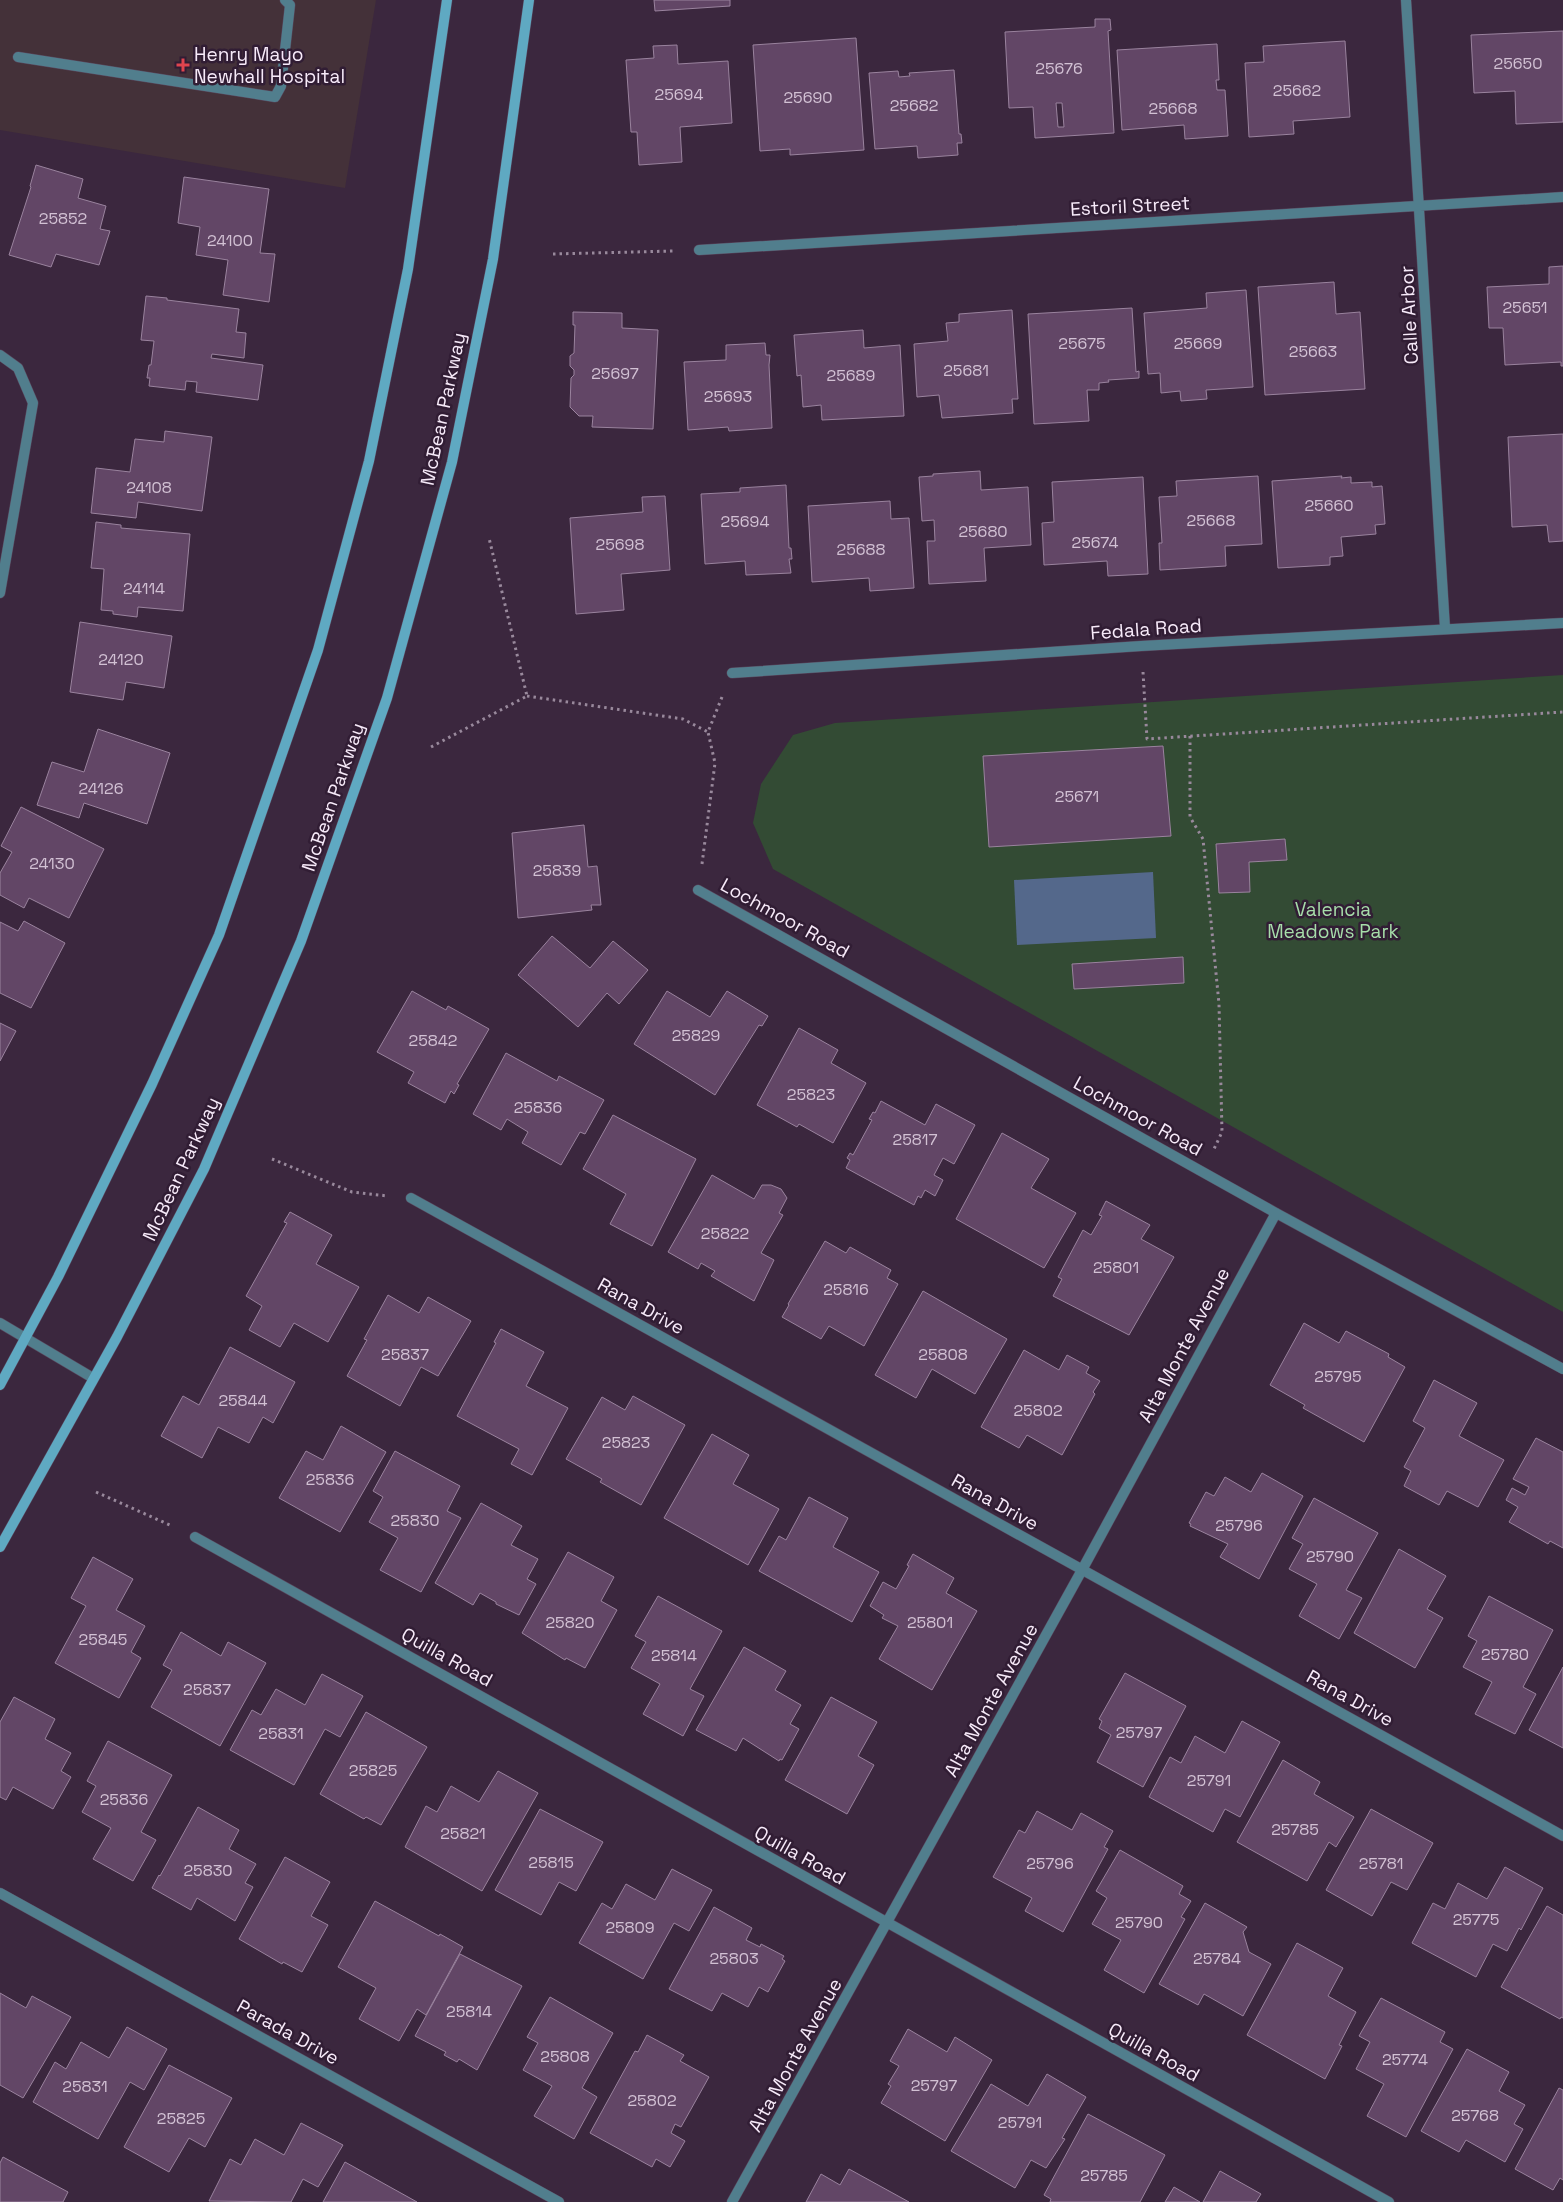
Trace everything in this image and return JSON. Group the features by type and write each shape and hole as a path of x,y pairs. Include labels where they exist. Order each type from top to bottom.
{"main road":[{"path":"0,1385 26,1338 152,1084 219,935 318,650 370,461 408,269 447,0"},
{"path":"523,0 528,17"},
{"name":"McBean Parkway","path":"0,1547 117,1337 204,1169 301,941 386,698 452,462 493,259 529,0"}],"street":[{"path":"18,57 274,97 281,86 290,5 285,0"},
{"name":"Calle Arbor","path":"1406,0 1445,628"},
{"name":"Estoril Street","path":"699,250 1563,197"},
{"path":"0,355 18,368 33,402 0,594"},
{"name":"Fedala Road","path":"732,673 1141,646 1563,623"},
{"name":"Lochmoor Road","path":"698,890 1276,1213 1563,1369"},
{"name":"Rana Drive","path":"411,1198 1563,1836"},
{"name":"Alta Monte Avenue","path":"732,2202 888,1924 1276,1213"},
{"path":"0,1322 93,1378"},
{"name":"Quilla Road","path":"195,1537 1390,2202"},
{"name":"Parada Drive","path":"0,1893 559,2202"}],"path":[{"path":"553,254 699,250"},
{"path":"489,538 526,696"},
{"path":"1141,646 1147,739 1563,712"},
{"path":"698,890 715,764 708,732 732,673"},
{"path":"431,747 526,696 683,719 708,732"},
{"path":"1190,736 1190,817 1203,839 1219,1004 1222,1132 1203,1172"},
{"path":"272,1159 352,1192 411,1198"},
{"path":"96,1492 195,1537"}],"shaded area":[{"name":"Henry Mayo Newhall Hospital","path":"0,0 376,0 345,188 0,130"}],"green space":[{"name":"Valencia Meadows Park","path":"1563,675 1563,1312 773,869 753,823 761,784 793,735 835,723"}],"water":[{"path":"1153,872 1156,938 1017,945 1014,880"}],"building":[{"path":"654,0 730,0 730,6 655,11"},
{"path":"1095,19 1110,19 1111,30 1108,31 1114,133 1035,138 1033,107 1009,108 1005,32 1095,27","holes":["1056,103 1062,103 1064,127 1058,127"]},
{"path":"1563,31 1563,122 1516,124 1515,91 1474,93 1471,35"},
{"path":"856,38 864,150 790,155 790,149 760,151 753,45"},
{"path":"1345,41 1350,117 1293,121 1294,134 1249,137 1245,63 1264,62 1263,46"},
{"path":"1217,44 1219,80 1216,80 1217,90 1225,90 1228,136 1185,139 1184,125 1122,130 1117,50"},
{"path":"677,45 678,64 728,61 732,123 680,127 682,162 639,165 637,132 631,132 626,60 654,58 653,46"},
{"path":"954,70 959,134 961,134 962,143 957,143 958,155 918,158 917,146 875,149 869,73 898,71 899,77 910,76 909,73"},
{"path":"36,165 83,179 78,198 106,206 100,229 110,231 99,265 56,254 51,267 9,255 31,187"},
{"path":"184,177 269,189 260,253 275,254 269,302 223,295 228,260 196,255 200,227 178,223"},
{"path":"1563,266 1563,366 1561,366 1561,362 1505,365 1503,328 1489,328 1487,287 1549,284 1549,267"},
{"path":"1334,282 1336,314 1360,312 1365,389 1265,395 1258,287"},
{"path":"1246,290 1253,387 1206,390 1207,399 1181,401 1180,391 1161,393 1160,373 1148,374 1144,313 1207,308 1206,293"},
{"path":"146,296 239,309 236,332 246,333 244,358 212,354 211,358 263,365 258,400 196,392 197,382 186,381 185,390 149,386 150,378 147,378 149,365 151,365 154,341 141,340"},
{"path":"1132,308 1136,372 1139,371 1139,378 1108,380 1109,382 1099,383 1099,390 1087,390 1089,421 1034,424 1028,314"},
{"path":"1012,310 1018,399 1012,399 1013,413 942,418 939,395 917,397 914,344 948,341 946,323 959,322 959,314"},
{"path":"573,312 622,313 622,328 658,330 653,429 592,427 593,416 579,416 570,407 571,378 574,375 574,370 570,366 570,356 574,353 575,325 573,325"},
{"path":"863,330 864,348 900,345 904,416 822,420 821,405 803,407 801,375 797,376 794,335"},
{"path":"765,343 766,355 770,355 772,428 729,431 728,427 688,430 684,362 726,360 726,345"},
{"path":"165,431 212,437 202,511 138,502 136,518 91,513 96,468 130,472 135,439 164,442"},
{"path":"1563,434 1563,541 1549,542 1547,525 1512,527 1508,437"},
{"path":"980,471 981,490 1028,487 1031,545 984,548 986,581 929,584 927,541 935,541 934,520 922,521 919,477 933,476 933,474"},
{"path":"1258,476 1262,544 1225,546 1226,566 1160,570 1159,543 1162,543 1159,497 1177,496 1176,481"},
{"path":"1342,476 1341,478 1351,477 1351,483 1372,482 1372,487 1382,486 1385,524 1375,525 1376,534 1341,537 1343,556 1330,557 1330,565 1278,568 1272,481"},
{"path":"1143,477 1148,574 1108,576 1107,561 1044,565 1042,523 1054,522 1052,482"},
{"path":"786,485 789,548 791,548 792,559 789,559 791,573 746,575 745,561 705,564 701,494 740,492 740,488"},
{"path":"665,496 670,570 621,574 624,610 576,614 570,518 643,512 642,497"},
{"path":"890,501 891,519 909,518 914,588 870,591 869,578 812,582 808,506"},
{"path":"96,522 121,525 121,528 190,534 183,611 138,607 137,617 113,614 113,611 101,610 104,569 91,568"},
{"path":"80,622 172,636 164,688 126,682 123,700 70,692"},
{"path":"98,729 170,753 147,824 84,803 79,818 37,805 52,762 84,772"},
{"path":"1163,746 1171,836 989,847 983,756"},
{"path":"21,807 104,849 69,918 29,898 24,908 0,895 0,873 12,852 1,846"},
{"path":"584,825 588,867 597,866 601,905 591,905 592,910 518,918 512,833"},
{"path":"1285,839 1287,860 1249,862 1250,892 1219,893 1216,844"},
{"path":"24,921 65,943 31,1008 0,993 0,922 18,931"},
{"path":"552,936 590,968 613,941 648,970 619,1004 607,993 578,1027 518,975"},
{"path":"1183,957 1184,983 1074,989 1072,964"},
{"path":"412,991 446,1010 448,1006 489,1029 457,1084 459,1085 454,1094 451,1091 445,1103 408,1083 414,1072 377,1052"},
{"path":"667,991 710,1017 727,991 768,1016 762,1026 759,1025 715,1095 634,1044"},
{"path":"0,1023 16,1031 0,1061"},
{"path":"799,1028 838,1050 831,1063 866,1083 833,1143 799,1124 797,1127 757,1105"},
{"path":"506,1053 557,1081 559,1076 604,1100 585,1134 580,1132 561,1165 522,1143 528,1132 507,1119 501,1130 473,1114"},
{"path":"881,1101 925,1125 936,1104 975,1125 954,1164 943,1158 934,1175 943,1180 935,1196 925,1190 921,1198 918,1196 914,1205 846,1168 850,1160 847,1158 850,1153 853,1155 872,1120 869,1119 873,1112 875,1113"},
{"path":"613,1115 696,1159 652,1246 610,1224 626,1194 583,1169"},
{"path":"1002,1133 1049,1159 1031,1188 1076,1213 1044,1268 956,1219"},
{"path":"712,1175 754,1199 762,1185 771,1185 781,1189 787,1198 779,1213 783,1215 761,1253 774,1260 754,1301 711,1276 715,1271 701,1263 698,1269 668,1252"},
{"path":"1106,1201 1150,1225 1141,1239 1174,1257 1129,1335 1053,1296 1062,1279 1058,1277 1083,1230 1091,1235 1102,1216 1099,1215"},
{"path":"290,1212 332,1235 316,1264 359,1287 328,1342 294,1323 280,1347 249,1330 262,1306 246,1296 287,1223 284,1222"},
{"path":"825,1241 846,1253 850,1247 891,1270 887,1278 898,1284 864,1346 829,1326 821,1339 782,1317"},
{"path":"923,1291 1007,1339 975,1394 932,1369 916,1398 875,1375"},
{"path":"388,1295 419,1313 428,1297 471,1321 438,1376 421,1367 400,1406 347,1376 367,1340 364,1339"},
{"path":"1304,1323 1339,1343 1346,1331 1389,1354 1388,1357 1405,1367 1364,1442 1303,1408 1305,1405 1270,1385"},
{"path":"501,1329 544,1352 526,1386 568,1408 532,1475 511,1464 519,1449 457,1416 496,1343 494,1342"},
{"path":"230,1347 295,1382 273,1423 263,1417 249,1443 218,1427 202,1458 161,1436 183,1396 199,1405"},
{"path":"1024,1350 1059,1370 1067,1355 1089,1367 1086,1373 1100,1381 1062,1455 1027,1435 1019,1448 981,1427"},
{"path":"1434,1380 1477,1403 1459,1436 1504,1460 1478,1507 1447,1491 1439,1505 1404,1486 1411,1471 1404,1467 1425,1428 1413,1421"},
{"path":"633,1396 685,1425 641,1505 600,1482 602,1479 566,1459 602,1397 625,1410"},
{"path":"341,1426 386,1452 340,1532 279,1498 306,1451 323,1460"},
{"path":"712,1434 749,1455 733,1484 779,1509 748,1565 664,1518"},
{"path":"1536,1438 1563,1452 1563,1548 1550,1541 1548,1544 1509,1522 1518,1507 1506,1500 1512,1488 1525,1495 1529,1487 1513,1479"},
{"path":"395,1451 460,1486 447,1511 461,1518 421,1592 380,1570 398,1538 369,1522 383,1497 373,1491"},
{"path":"1262,1473 1303,1496 1259,1579 1220,1557 1228,1544 1190,1526 1191,1524 1189,1523 1206,1492 1214,1496 1225,1477 1251,1492"},
{"path":"809,1497 848,1518 833,1547 879,1572 852,1622 759,1571 779,1536 786,1540"},
{"path":"1314,1498 1378,1533 1346,1590 1362,1598 1339,1639 1299,1616 1317,1584 1289,1569 1303,1544 1292,1538"},
{"path":"481,1503 522,1526 511,1545 538,1559 527,1579 536,1584 519,1615 496,1604 496,1602 480,1593 473,1605 435,1583"},
{"path":"1399,1549 1446,1576 1427,1609 1443,1618 1415,1668 1354,1633"},
{"path":"568,1552 614,1577 601,1601 617,1610 585,1668 566,1658 565,1660 522,1633"},
{"path":"913,1554 954,1578 946,1593 977,1611 932,1690 879,1659 898,1626 882,1618 884,1615 870,1606 883,1582 896,1589 909,1566 907,1565"},
{"path":"93,1557 133,1579 116,1610 145,1626 131,1652 141,1658 119,1698 55,1663 86,1606 71,1598"},
{"path":"658,1596 722,1631 690,1689 704,1696 683,1736 643,1714 660,1684 631,1668 646,1642 635,1636"},
{"path":"1489,1596 1553,1630 1523,1687 1536,1694 1515,1734 1475,1714 1492,1682 1463,1667 1477,1641 1468,1636"},
{"path":"181,1632 221,1656 228,1642 266,1663 220,1746 151,1707 172,1670 163,1665"},
{"path":"744,1647 786,1671 775,1690 801,1705 790,1724 799,1729 782,1760 780,1759 779,1761 743,1738 736,1751 696,1730"},
{"path":"1563,1667 1563,1748 1529,1730"},
{"path":"1125,1673 1186,1706 1143,1787 1097,1762 1111,1735 1099,1728 1102,1721 1099,1719"},
{"path":"322,1674 363,1696 340,1737 325,1729 294,1785 230,1750 252,1710 261,1715 276,1689 305,1705"},
{"path":"14,1697 55,1719 45,1739 71,1753 61,1771 71,1777 53,1809 13,1787 6,1800 0,1797 0,1722"},
{"path":"831,1697 877,1722 858,1756 874,1765 847,1814 785,1780"},
{"path":"366,1712 427,1747 381,1825 366,1817 364,1819 320,1794"},
{"path":"1242,1721 1280,1742 1240,1817 1225,1809 1213,1832 1149,1797 1170,1757 1181,1763 1195,1736 1225,1753"},
{"path":"108,1741 172,1775 141,1832 156,1840 133,1881 93,1859 111,1828 82,1812 96,1786 87,1781"},
{"path":"1283,1760 1320,1782 1314,1794 1354,1817 1336,1847 1329,1842 1307,1881 1237,1842"},
{"path":"498,1771 538,1793 482,1891 405,1847 426,1806 437,1812 451,1786 479,1802"},
{"path":"198,1807 239,1830 229,1849 256,1864 245,1883 253,1887 235,1921 197,1898 191,1910 152,1888"},
{"path":"540,1809 603,1842 576,1891 559,1882 541,1915 495,1890"},
{"path":"1371,1809 1433,1843 1407,1890 1391,1882 1372,1916 1326,1890"},
{"path":"1037,1811 1072,1830 1081,1813 1113,1831 1104,1847 1108,1849 1063,1932 1025,1911 1032,1898 993,1877 1019,1830 1025,1833"},
{"path":"1120,1850 1183,1886 1179,1894 1191,1901 1181,1917 1185,1919 1144,1993 1104,1970 1121,1940 1092,1924 1107,1898 1096,1891"},
{"path":"285,1857 330,1882 311,1916 328,1925 302,1972 283,1962 282,1964 239,1939"},
{"path":"1505,1867 1543,1888 1521,1930 1519,1928 1507,1951 1493,1944 1476,1977 1412,1943 1433,1903 1445,1909 1458,1883 1487,1899"},
{"path":"672,1869 712,1890 689,1931 674,1923 643,1979 579,1943 602,1903 612,1909 626,1884 655,1900"},
{"path":"375,1901 463,1947 426,2015 417,2009 399,2041 359,2019 376,1988 338,1967"},
{"path":"1205,1903 1247,1927 1243,1932 1249,1952 1271,1964 1243,2016 1204,1994 1198,2005 1159,1984"},
{"path":"1547,1906 1563,1915 1563,2018 1561,2017 1560,2019 1501,1987"},
{"path":"714,1907 752,1928 746,1940 760,1947 761,1944 784,1956 782,1959 785,1961 768,1992 759,1987 748,2007 722,1993 712,2011 669,1989"},
{"path":"1297,1943 1343,1968 1328,1996 1356,2012 1339,2045 1342,2046 1325,2079 1247,2035"},
{"path":"460,1954 522,1986 477,2070 459,2059 457,2062 444,2055 446,2052 415,2036"},
{"path":"0,1993 26,2008 32,1996 71,2017 23,2098 0,2085"},
{"path":"550,1997 613,2033 582,2088 597,2097 574,2139 534,2116 552,2086 523,2070 538,2043 527,2037"},
{"path":"1381,1998 1445,2032 1440,2042 1453,2049 1406,2137 1367,2116 1384,2084 1356,2069 1370,2042 1359,2036"},
{"path":"127,2027 167,2049 144,2090 130,2082 98,2139 33,2102 55,2062 66,2069 81,2042 109,2058"},
{"path":"908,2029 947,2052 955,2037 992,2060 945,2141 881,2103 891,2086 888,2084 899,2066 890,2061"},
{"path":"647,2035 684,2055 680,2061 709,2077 681,2127 675,2124 671,2133 685,2141 670,2167 656,2159 652,2167 590,2133 635,2051 638,2052"},
{"path":"1467,2049 1509,2072 1499,2091 1525,2105 1514,2124 1523,2129 1505,2162 1466,2140 1459,2152 1421,2131"},
{"path":"169,2065 232,2098 205,2147 189,2138 169,2172 124,2147"},
{"path":"1047,2074 1086,2097 1062,2138 1065,2139 1046,2168 1031,2160 1015,2188 951,2151 991,2084 1028,2106"},
{"path":"1559,2088 1563,2090 1563,2180 1560,2178 1553,2190 1515,2169"},
{"path":"1088,2114 1165,2155 1140,2202 1050,2202 1051,2199 1044,2195"},
{"path":"301,2123 343,2145 318,2187 303,2179 291,2202 209,2201 230,2159 241,2165 255,2139 284,2155"},
{"path":"3,2157 68,2192 63,2202 0,2202 0,2163"},
{"path":"345,2162 417,2202 323,2202"},
{"path":"849,2169 909,2202 806,2202 821,2174 840,2185"},
{"path":"1220,2171 1261,2194 1256,2202 1203,2202"},
{"path":"1174,2187 1200,2202 1165,2202"}],"place":[{"name":"Henry Mayo Newhall Hospital","path":"183,65"}]}
